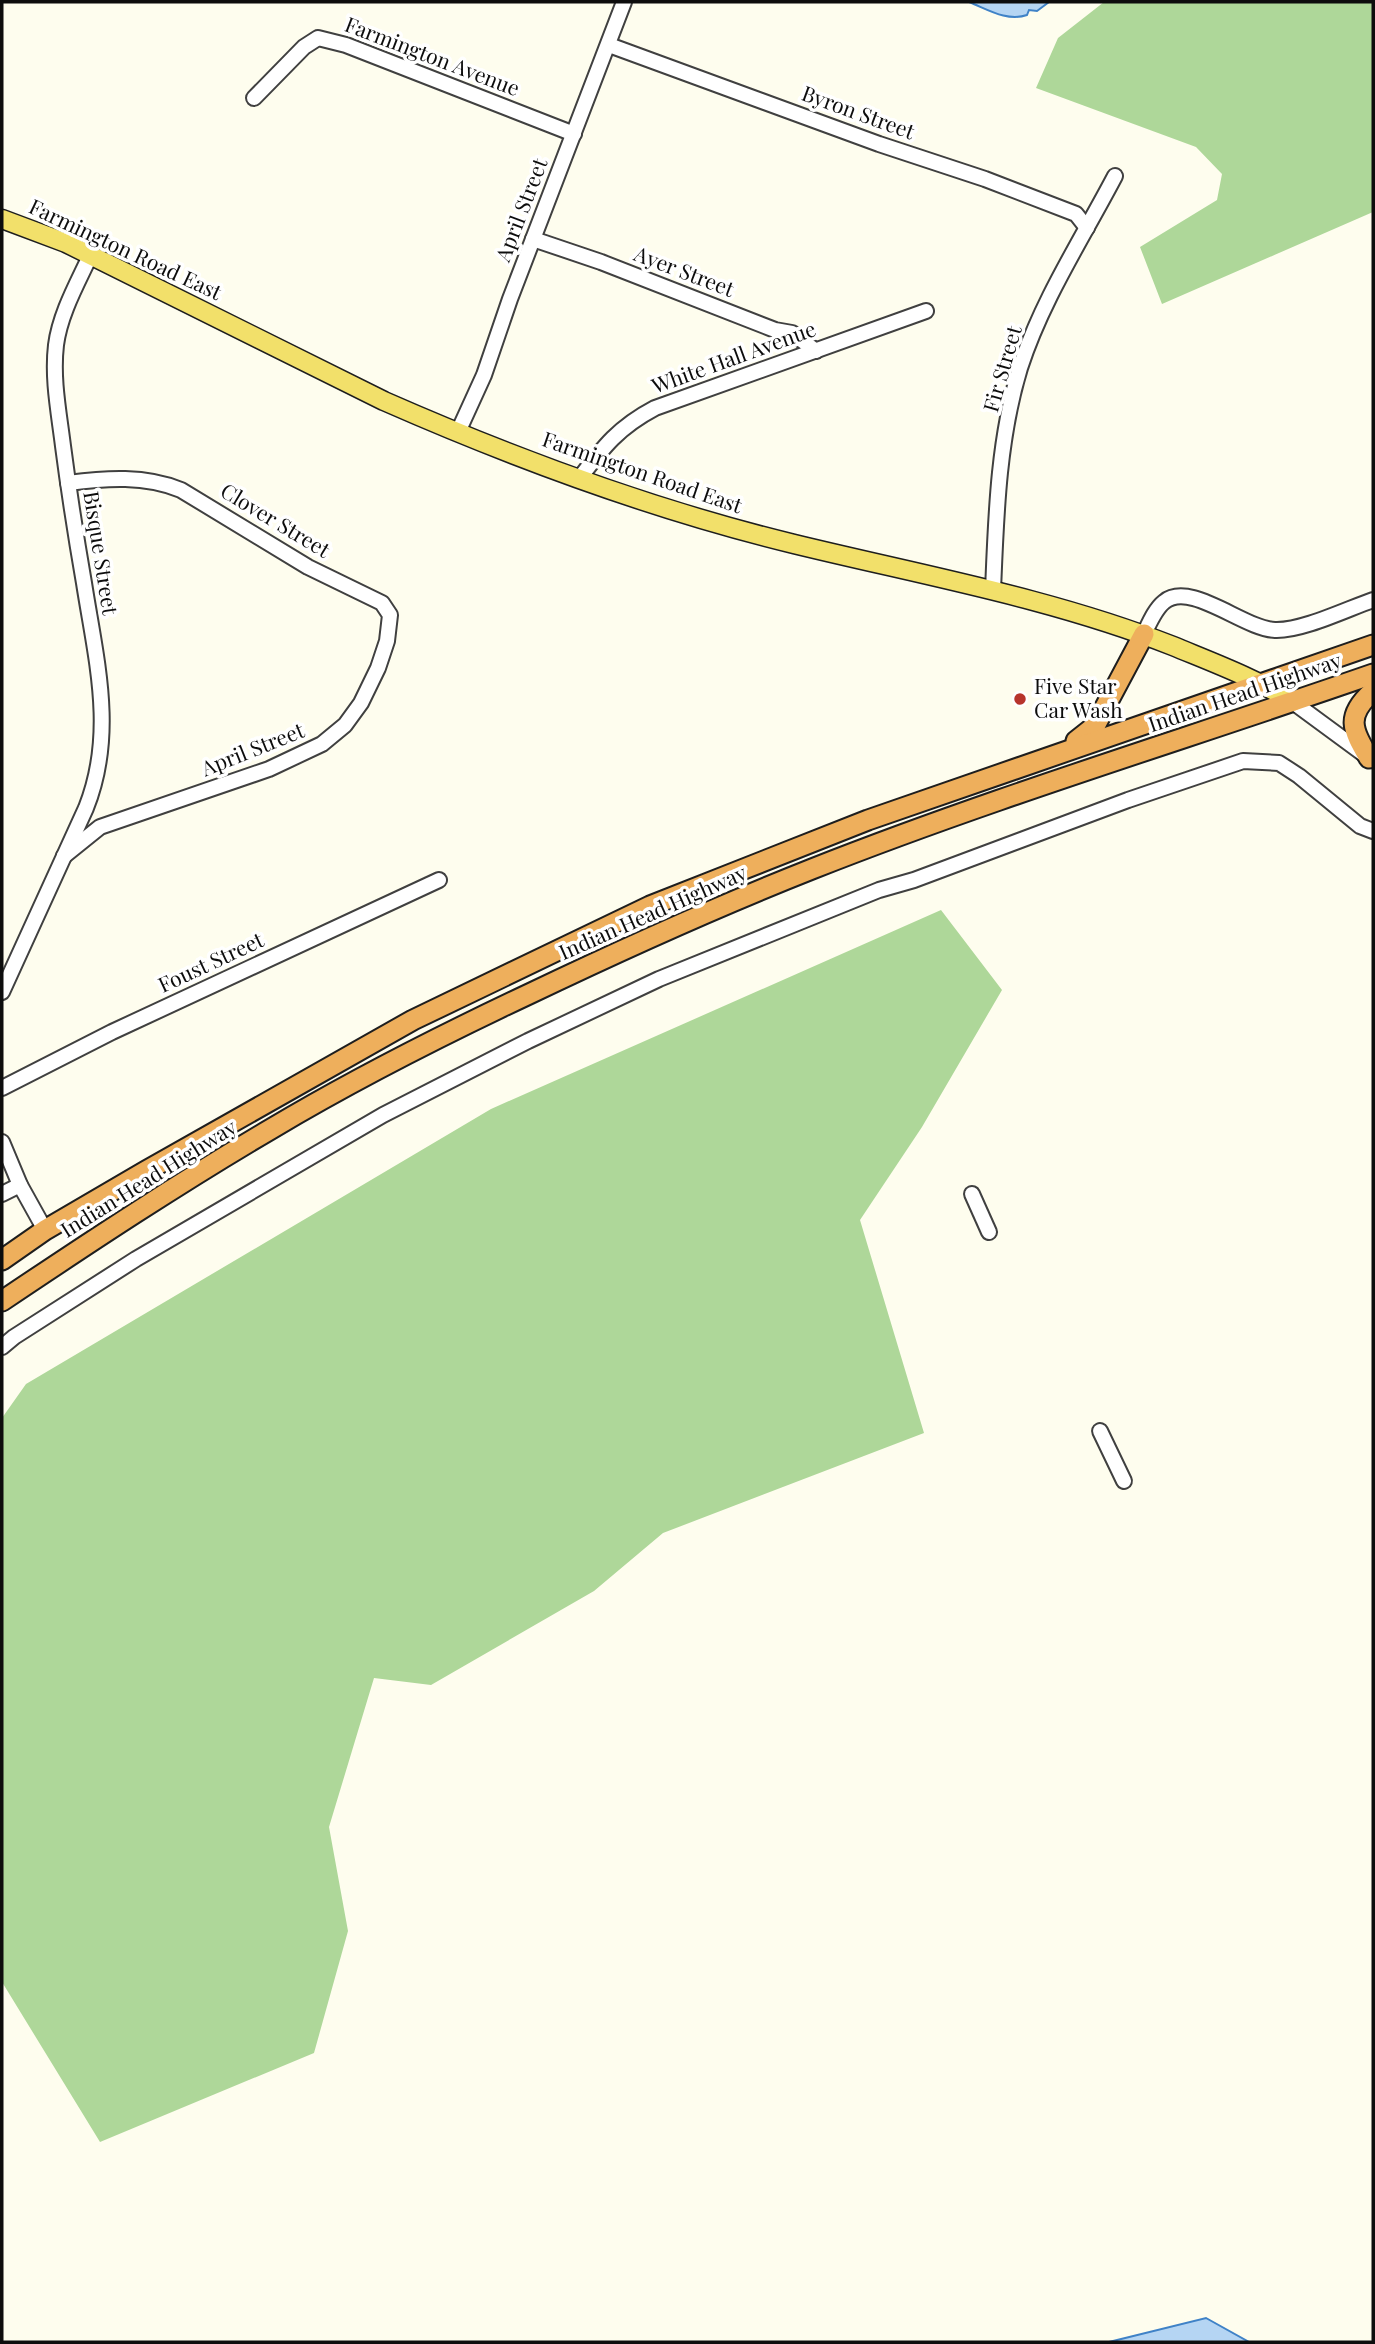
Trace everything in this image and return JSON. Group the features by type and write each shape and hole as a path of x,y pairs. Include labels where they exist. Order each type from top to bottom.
{"highway":[{"path":"1015,769 1089,732 1101,716 1144,634"},
{"name":"Indian Head Highway","path":"2,1259 45,1230 413,1020 613,923 767,858 868,820 1373,645"},
{"name":"Indian Head Highway","path":"2,1301 275,1126 453,1031 585,967 813,869 1029,790 1373,674"},
{"path":"1371,760 1354,733 1354,720 1361,701 1373,691"}],"main road":[{"name":"Farmington Road East","path":"2,219 34,230 90,256 384,401 579,479 723,526 1077,612 1144,634 1263,683 1293,702"}],"street":[{"name":"April Street","path":"458,432 484,375 624,2"},
{"name":"Farmington Avenue","path":"254,98 304,47 318,38 346,45 574,134"},
{"name":"Byron Street","path":"609,45 879,144 985,179 1076,214 1087,228"},
{"name":"Fir Street","path":"993,591 999,486 1015,387 1050,294 1115,176"},
{"name":"Ayer Street","path":"533,239 601,262 775,330 792,333 816,351"},
{"name":"Bisque Street","path":"2,992 93,791 102,755 103,723 56,387 57,344 65,313 90,256"},
{"name":"White Hall Avenue","path":"579,479 608,441 631,421 677,398 926,311"},
{"name":"Clover Street","path":"68,483 130,478 163,484 189,494 308,567 374,599 387,608 390,615"},
{"path":"1144,634 1164,601 1177,596 1198,599 1258,627 1273,630 1294,628 1373,600"},
{"name":"April Street","path":"64,856 100,827 269,769 308,752 334,735 361,703 378,668 387,641 390,615"},
{"path":"1293,702 1371,760"},
{"path":"2,1347 14,1336 136,1259 383,1115 648,984 879,890 914,880 1128,800 1243,761 1279,763 1300,776 1360,826 1373,831"},
{"name":"Foust Street","path":"2,1088 112,1032 439,880"},
{"path":"2,1143 20,1185 45,1230"},
{"path":"2,1194 20,1185"},
{"path":"972,1194 989,1232"},
{"path":"1100,1431 1124,1481"}],"green space":[{"path":"1104,2 1373,2 1373,212 1162,304 1140,247 1217,200 1222,174 1196,147 1036,88 1058,38"},
{"path":"941,910 1002,990 922,1127 860,1220 924,1433 663,1533 594,1591 431,1685 374,1678 329,1827 348,1931 314,2053 100,2142 2,1982 2,1418 26,1384 491,1109"}],"water":[{"path":"969,2 1049,2 1037,11 1029,10 1027,15 1012,17 997,14"},
{"path":"1206,2318 1249,2342 1109,2342"}],"place":[{"name":"Five Star Car Wash","path":"1020,699"}]}
